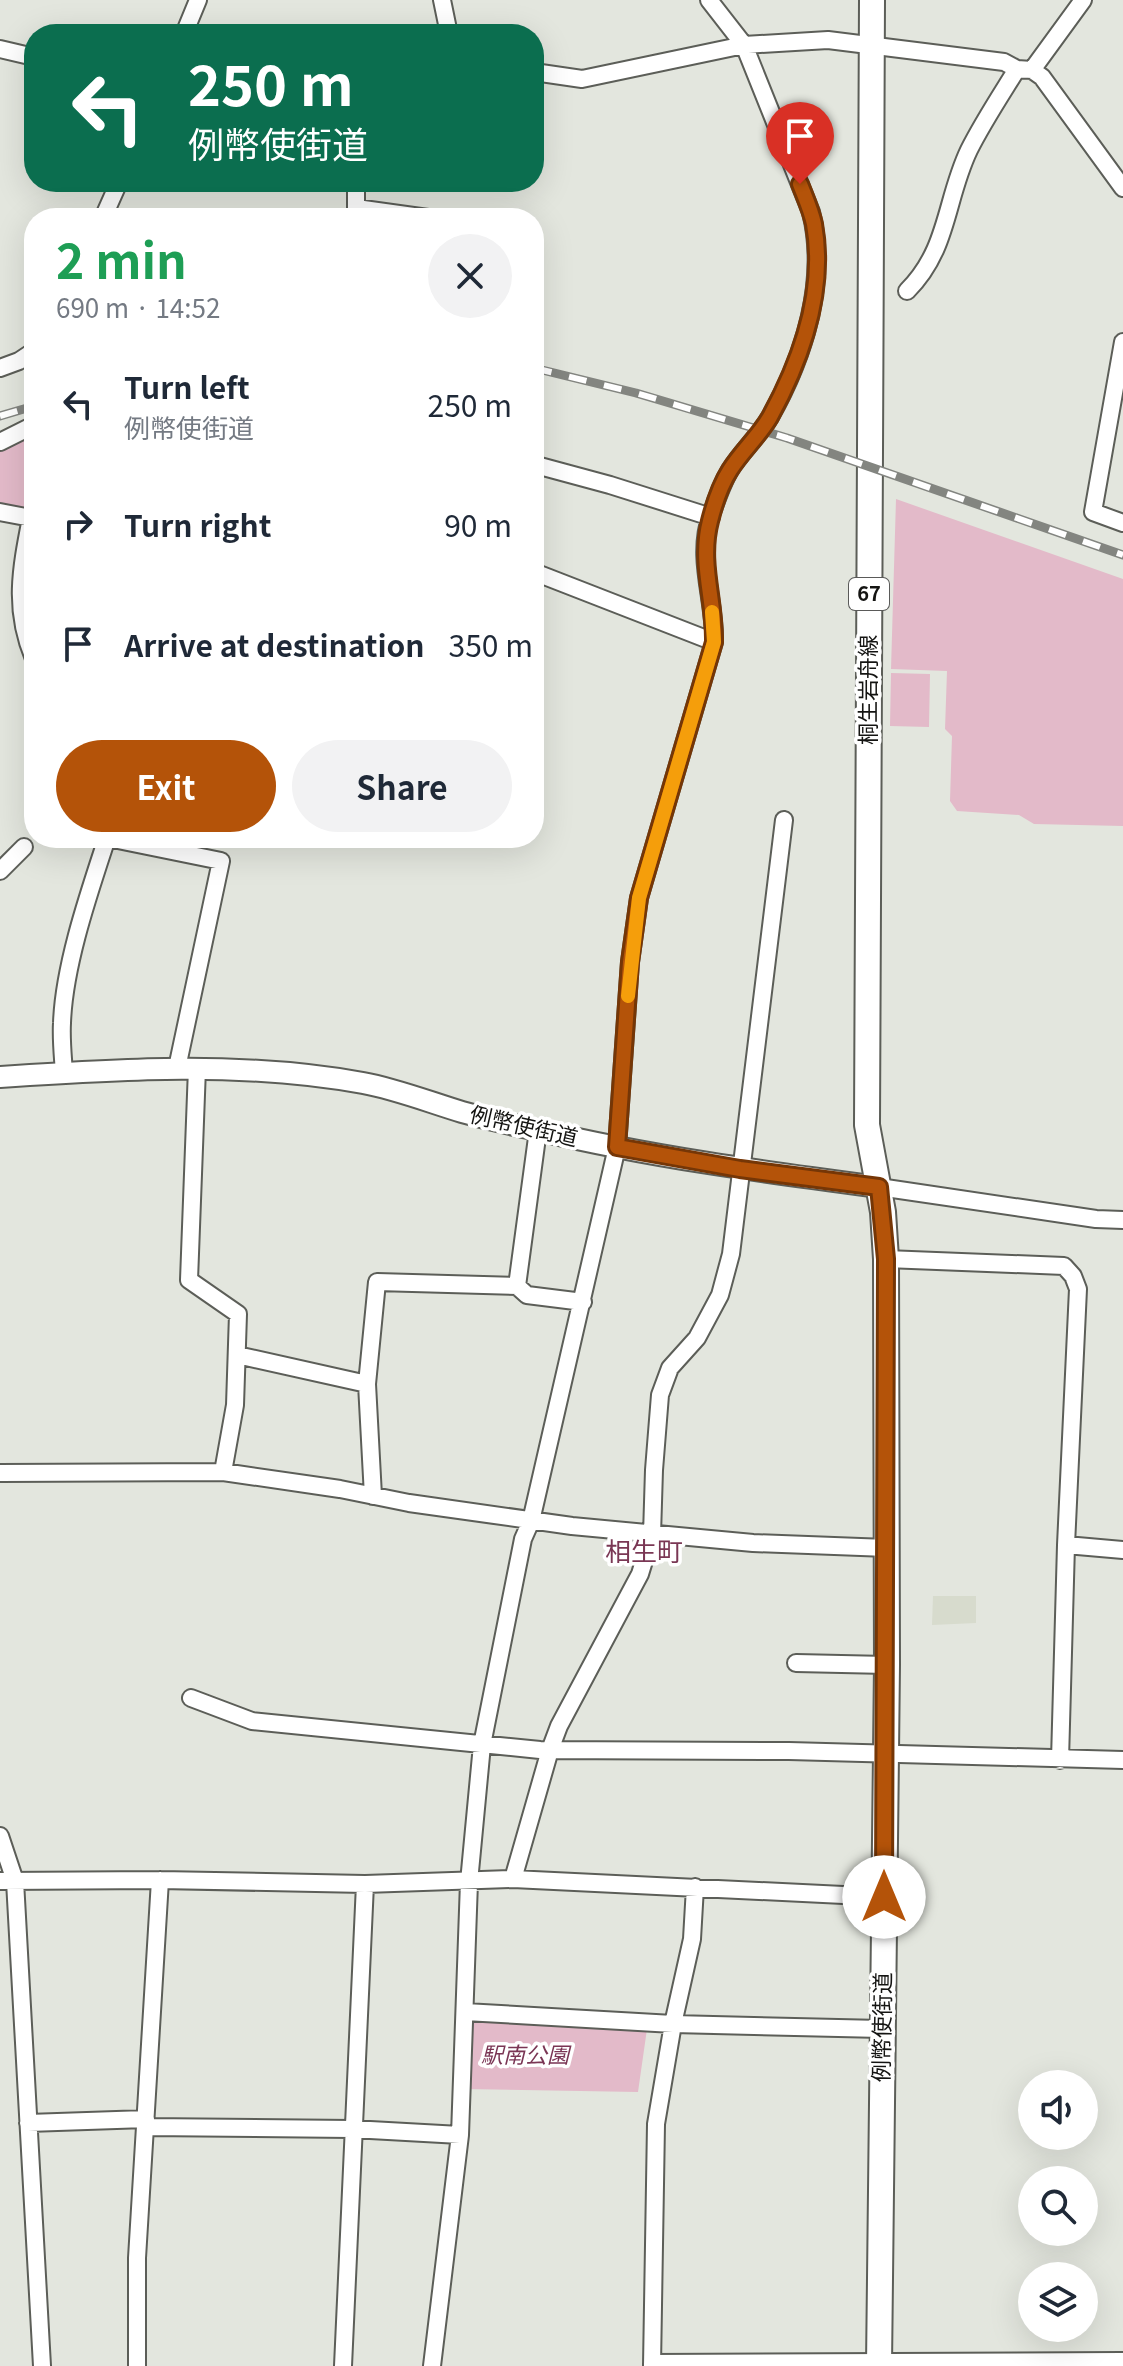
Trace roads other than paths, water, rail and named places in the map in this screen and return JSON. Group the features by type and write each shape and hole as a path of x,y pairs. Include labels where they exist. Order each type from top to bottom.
{"main road":[{"name":"桐生岩舟線","path":"872,0 867,1125 879,1187"},
{"name":"例幣使街道","path":"879,1187 886,1259 887,1548 879,2364"}],"street":[{"path":"188,24 198,0"},
{"path":"442,0 447,24"},
{"path":"432,2366 460,2135 469,1882 482,1745 523,1539 531,1521 617,1147 630,962 639,898 714,642 715,627 704,552 711,517 729,471 770,418 804,343 816,266 811,212 744,45 709,0"},
{"path":"907,291 919,279 938,248 953,191 969,149 1025,69 1083,0"},
{"path":"544,73 582,79 744,45 828,40 1004,62 1042,77 1123,188"},
{"path":"0,49 24,55"},
{"path":"1123,342 1093,512 1123,523"},
{"path":"0,368 24,356"},
{"path":"0,442 24,430"},
{"path":"544,467 711,517"},
{"path":"0,512 24,517"},
{"path":"24,552 19,576 24,627"},
{"path":"544,576 714,642"},
{"path":"513,1879 559,1726 640,1574 652,1535 660,1395 670,1368 697,1338 720,1295 731,1254 784,820"},
{"path":"0,871 24,847"},
{"path":"64,1073 62,1022 71,967 89,893 105,848"},
{"path":"157,848 221,861 187,1068 189,1280 238,1314 235,1405 223,1472"},
{"name":"例幣使街道","path":"0,1077 187,1068 255,1070 366,1083 466,1113 617,1147 740,1169 879,1187"},
{"path":"517,1286 538,1130"},
{"path":"879,1187 1096,1219 1123,1220"},
{"path":"886,1259 1064,1266 1073,1276 1078,1289 1060,1760"},
{"path":"373,1496 367,1384 377,1282 517,1286 527,1295 583,1302"},
{"path":"237,1355 367,1384"},
{"path":"0,1473 223,1472 531,1521 652,1535 753,1543 887,1548"},
{"path":"1066,1545 1123,1550"},
{"path":"796,1663 887,1665"},
{"path":"191,1698 252,1721 550,1750 789,1751 1123,1760"},
{"path":"0,1836 8,1881 28,2123 42,2366"},
{"path":"8,1881 365,1884 513,1879 884,1897"},
{"path":"137,2366 137,2258 160,1880"},
{"path":"343,2366 365,1884"},
{"path":"695,1887 692,1939 673,2024 656,2124 652,2365 1123,2361"},
{"path":"465,2012 673,2024 882,2029"},
{"path":"28,2123 146,2123 460,2135"}],"railway":[{"path":"544,370 636,393 787,438 1123,555"},
{"path":"0,416 24,409"}],"district":[{"name":"相生町","path":"644,1552"}],"park label":[{"name":"駅南公園","path":"525,2055"}]}
